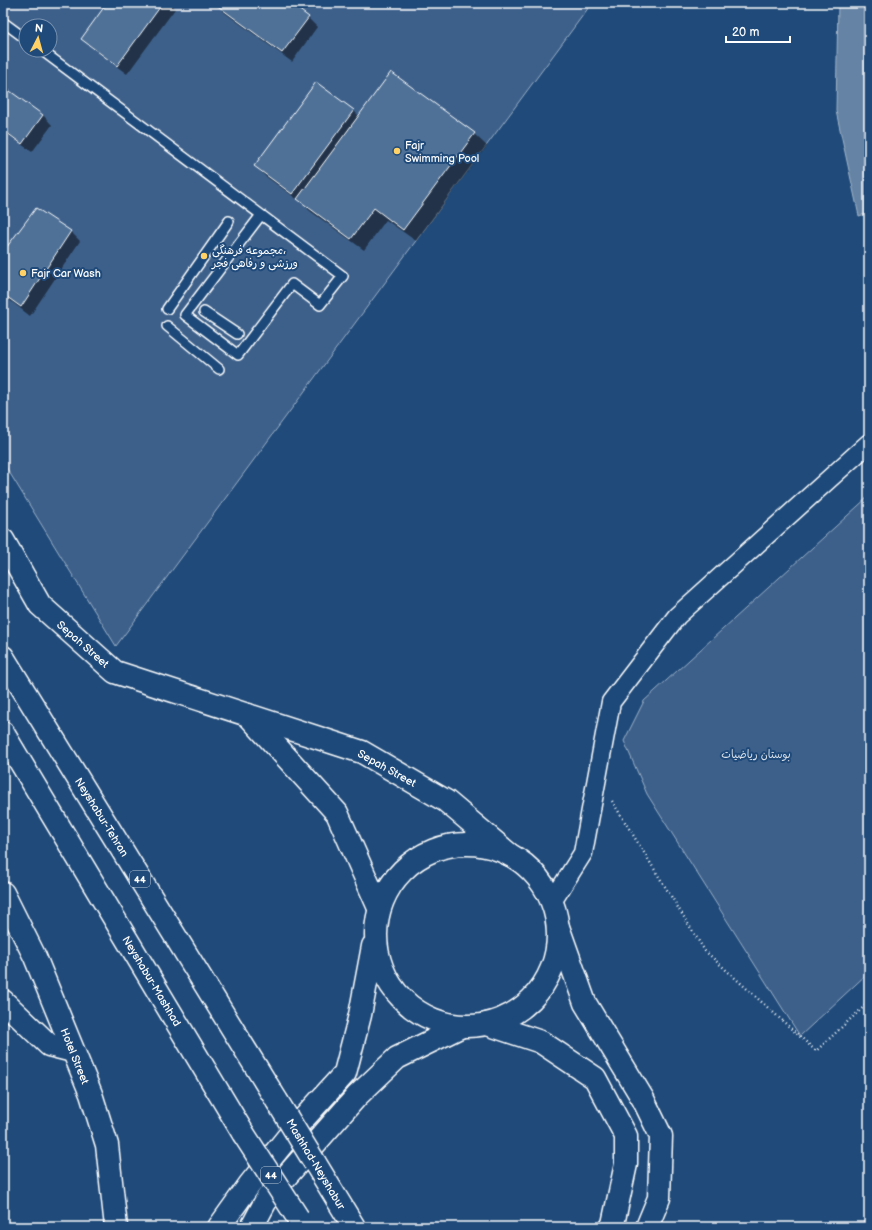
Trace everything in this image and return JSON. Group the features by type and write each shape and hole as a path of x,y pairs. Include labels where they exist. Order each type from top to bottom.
{"main road":[{"name":"Sepah Street","path":"3,540 40,605 115,672 362,752 446,800 535,875 552,902 558,927"},
{"name":"Neyshabur-Tehran","path":"3,657 277,1101"},
{"path":"247,714 336,813 379,908"},
{"name":"Neyshabur-Mashhad","path":"3,733 243,1133 301,1223"},
{"path":"219,1227 255,1178 296,1127 345,1073 360,1015 379,908 391,884 409,864 432,851 458,844 485,846 510,855"},
{"name":"Hotel Street","path":"3,893 35,957 91,1094 107,1145 116,1227"},
{"path":"252,1227 268,1197 363,1091 397,1058 460,1027 487,1024 512,1015 533,999 548,978 557,954 558,927"},
{"path":"558,927 585,1003 643,1099 661,1136 659,1198 647,1227"},
{"path":"375,934 381,967 399,997 427,1017 460,1027"},
{"path":"3,1001 49,1045 73,1051"},
{"path":"487,1024 541,1042 595,1078 626,1136 626,1164 613,1224 611,1227"},
{"name":"Mashhad-Neyshabur","path":"277,1101 354,1227"}],"street":[{"path":"552,902 583,853 611,702 677,616 869,443"}],"lane":[{"path":"3,22 18,33"},
{"path":"52,58 262,215 343,276 320,306 292,284 238,355 185,315 262,215"},
{"path":"167,309 229,221"},
{"path":"204,312 237,334"},
{"path":"167,326 219,369"}],"path":[{"path":"598,777 705,951 816,1051 869,1002"}],"green space":[{"name":"مجموعه فرهنگی، ورزشی و رفاهی فجر","path":"3,3 592,3 116,646 3,462"},
{"name":"بوستان ریاضیات","path":"869,496 869,972 800,1036 647,794 624,741 644,701"}],"shaded area":[{"path":"838,3 869,3 869,213 859,216 836,111"}],"building":[{"path":"107,3 163,3 117,66 81,39"},
{"path":"290,3 309,17 282,53 215,4"},
{"name":"Fajr Swimming Pool","path":"391,72 475,133 403,230 374,208 351,239 297,199"},
{"path":"316,82 354,110 292,194 254,166"},
{"path":"3,86 43,115 22,144 3,130"},
{"name":"Fajr Car Wash","path":"36,208 71,231 21,307 3,294 3,252"}],"place":[{"name":"Fajr Swimming Pool","path":"397,151"},
{"name":"مجموعه فرهنگی، ورزشی و رفاهی فجر","path":"204,256"},
{"name":"Fajr Car Wash","path":"23,273"}]}
